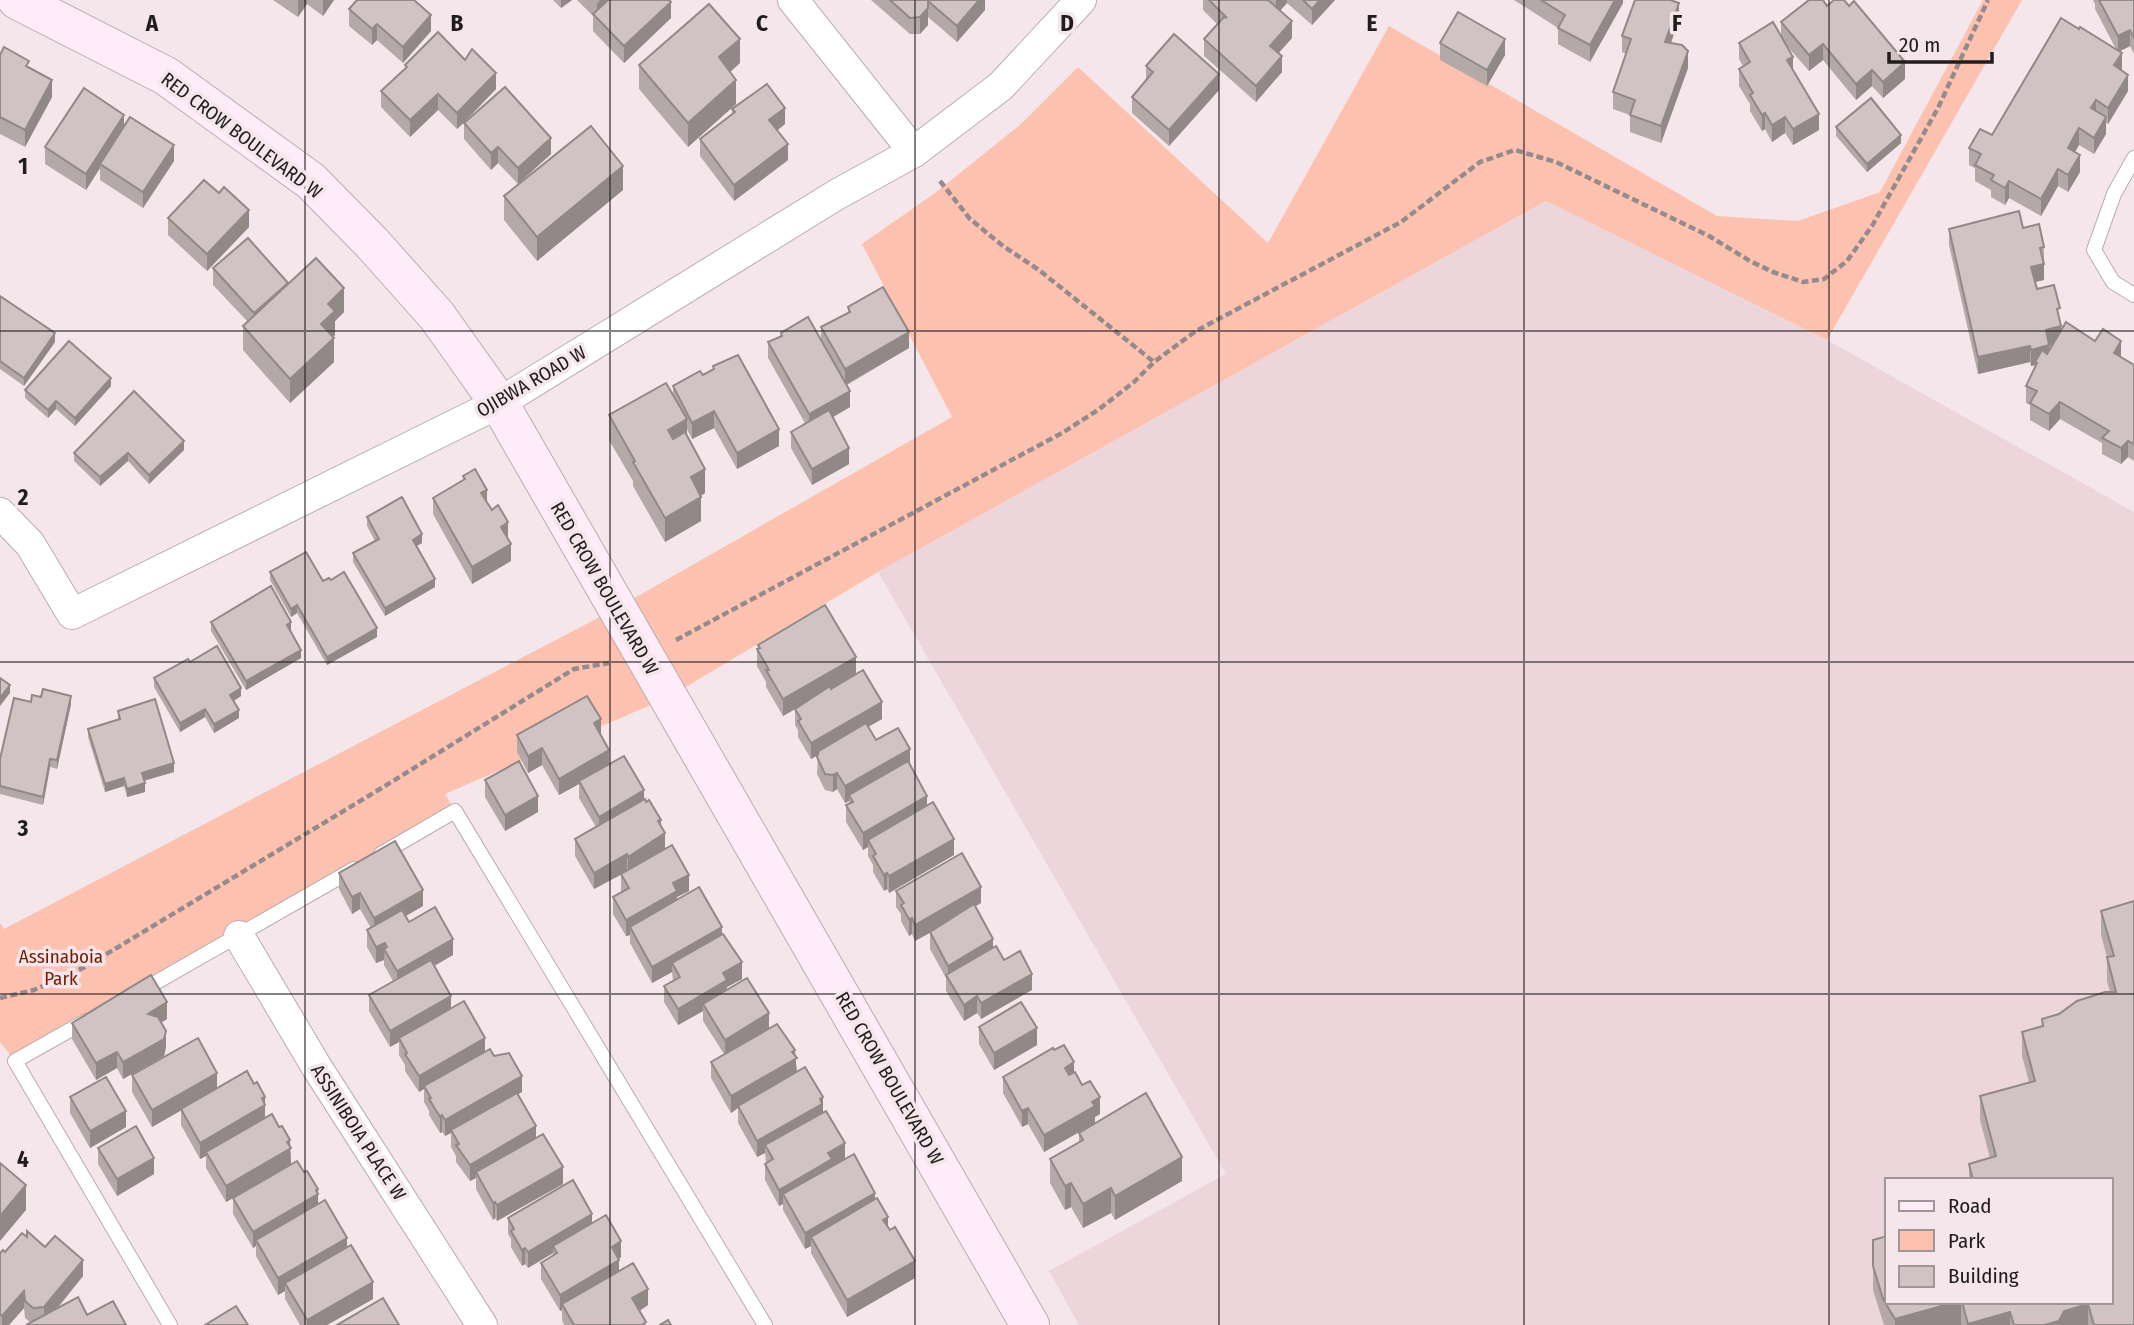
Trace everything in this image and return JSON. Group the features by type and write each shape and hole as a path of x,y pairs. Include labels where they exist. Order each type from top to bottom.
{"street":[{"name":"RED CROW BOULEVARD W","path":"17,0 166,76 311,181 372,243 437,316 499,403 1030,1325"},
{"path":"793,0 914,152"},
{"name":"OJIBWA ROAD W","path":"0,513 30,544 72,614 499,403 836,195 914,152 1001,86 1081,0"},
{"name":"ASSINIBOIA PLACE W","path":"239,936 316,1066 482,1325"}],"lane":[{"path":"2134,158 2115,194 2094,250 2113,282 2134,295"},
{"path":"133,995 455,811 765,1325"},
{"path":"97,1015 15,1061 170,1325"}],"path":[{"path":"0,998 34,990 85,967 574,669 643,657 1062,433 1098,410 1134,382 1154,362 1196,331 1401,222 1480,162 1515,150 1556,162 1709,236 1749,261 1773,272 1803,282 1824,279 1847,261 1872,226 1938,108 1988,0"},
{"path":"940,181 970,219 1154,362"}],"shaded area":[{"path":"1546,201 1827,340 2134,512 2134,1325 1079,1325 1049,1271 1226,1174 878,572"}],"green space":[{"name":"Assinaboia Park","path":"1983,0 2022,0 1827,340 1546,201 878,572 669,697 445,794 455,811 15,1061 0,1042 0,923 4,929 617,608 952,417 862,244 935,193 1020,125 1078,67 1268,243 1389,26 1717,216 1798,221 1880,192"}],"building":[{"path":"357,0 414,0 431,15 403,47 377,24 372,29 349,9"},
{"path":"608,0 671,2 624,46 593,14"},
{"path":"890,0 979,0 957,26 928,1 928,8 920,17 910,18"},
{"path":"1209,0 1268,0 1292,21 1270,46 1282,56 1256,86 1204,39 1224,17 1227,18"},
{"path":"1303,0 1320,0 1312,9"},
{"path":"1541,0 1615,0 1590,45 1558,28 1565,15"},
{"path":"1635,0 1670,0 1679,3 1665,42 1682,45 1688,51 1661,126 1630,115 1635,100 1613,92 1631,39 1622,36"},
{"path":"1809,0 1823,0 1827,6 1834,0 1844,0 1849,6 1854,1 1905,62 1883,82 1872,70 1856,84 1823,44 1809,55 1781,22"},
{"path":"2099,0 2134,0 2134,38 2130,30 2118,36"},
{"path":"709,4 740,39 719,57 736,80 688,123 639,65"},
{"path":"1458,12 1505,39 1487,70 1440,43"},
{"path":"2061,18 2122,53 2114,65 2128,75 2108,108 2096,100 2091,108 2106,117 2094,138 2079,128 2068,148 2080,155 2068,175 2058,169 2041,199 2009,181 2005,188 1991,180 1994,175 1975,165 1981,154 1969,148 1980,129 1992,135"},
{"path":"1773,22 1793,57 1787,60 1819,114 1793,129 1785,117 1772,125 1765,113 1762,115 1739,69 1750,62 1739,43"},
{"path":"438,32 465,60 472,49 496,73 457,113 438,94 410,120 381,91"},
{"path":"1174,34 1219,74 1169,130 1132,97 1153,72 1146,66"},
{"path":"4,47 29,61 26,66 52,80 25,130 0,117 0,55"},
{"path":"767,84 785,108 769,120 788,144 734,185 700,139 735,112 732,109"},
{"path":"505,87 551,138 518,168 498,147 491,153 464,123"},
{"path":"84,88 124,115 86,174 45,147"},
{"path":"1871,98 1901,135 1867,164 1836,127"},
{"path":"130,117 174,145 143,192 100,164"},
{"path":"591,126 623,166 537,237 504,196"},
{"path":"204,180 219,193 224,187 249,210 207,254 168,218"},
{"path":"2019,211 2023,228 2039,224 2044,247 2040,248 2044,264 2031,267 2037,289 2054,285 2061,326 2046,330 2049,345 2031,350 2030,346 1978,357 1949,229"},
{"path":"248,238 288,283 254,313 213,268"},
{"path":"316,258 344,288 328,304 335,311 321,324 334,338 290,379 243,326"},
{"path":"883,287 909,332 845,369 821,327 850,312 848,307"},
{"path":"0,296 55,333 24,378 0,361"},
{"path":"808,317 850,391 809,414 768,342 782,336 781,333"},
{"path":"2066,322 2095,341 2103,329 2121,341 2114,353 2134,365 2134,444 2128,441 2121,448 2102,438 2109,431 2060,402 2049,414 2030,403 2037,391 2026,386 2037,363 2035,362 2042,350 2047,354"},
{"path":"69,341 111,378 75,418 56,401 48,410 25,390"},
{"path":"738,355 779,429 737,453 714,411 692,423 673,386 700,371 703,375 714,369 713,366"},
{"path":"666,383 687,419 668,430 673,439 685,432 705,469 691,477 701,497 665,518 609,415"},
{"path":"134,391 184,441 149,475 128,453 100,477 74,453"},
{"path":"829,410 849,448 812,469 791,432"},
{"path":"475,469 487,490 481,493 492,510 498,505 508,522 501,527 511,544 472,567 433,498 465,479 463,476"},
{"path":"402,497 422,534 413,540 435,579 385,608 353,553 379,539 367,517"},
{"path":"306,552 323,581 329,578 331,580 344,572 377,628 327,657 297,605 291,609 270,572"},
{"path":"271,586 291,622 287,625 301,650 246,681 211,622"},
{"path":"825,605 856,657 783,699 766,670 769,670 757,649 760,648 758,645"},
{"path":"217,646 241,688 230,695 239,710 214,724 205,709 180,723 154,678"},
{"path":"863,670 882,702 811,743 798,721 801,719 795,709 830,686 831,689"},
{"path":"0,678 10,685 0,698"},
{"path":"43,689 71,696 57,760 50,759 43,797 0,786 0,759 14,698 31,702 32,695 41,697"},
{"path":"587,696 601,719 594,723 609,750 559,779 542,748 528,756 517,735"},
{"path":"155,699 174,763 142,773 145,783 127,789 124,778 105,784 88,729 120,719 118,711"},
{"path":"866,723 876,740 898,728 910,749 845,786 837,773 825,774 817,757 819,751"},
{"path":"624,756 644,790 599,817 579,781"},
{"path":"519,761 538,796 505,815 485,780"},
{"path":"908,761 927,796 863,833 846,805 853,802 849,795"},
{"path":"645,799 646,802 649,800 661,820 658,821 665,833 628,857 627,854 594,873 575,839"},
{"path":"933,802 954,839 889,876 887,873 884,875 873,856 876,854 868,840"},
{"path":"395,841 423,890 374,918 360,893 352,897 339,873"},
{"path":"672,845 689,875 673,883 677,891 626,920 613,897 629,888 621,874"},
{"path":"962,853 981,887 915,925 901,905 904,903 896,891"},
{"path":"699,887 722,927 652,967 630,927"},
{"path":"2134,901 2134,1325 2094,1325 2088,1304 2113,1304 2113,1178 1972,1178 1969,1164 1996,1156 1980,1096 2035,1081 2022,1032 2043,1026 2042,1019 2059,1014 2077,1001 2105,992 2116,992 2107,957 2114,956 2101,911"},
{"path":"974,904 993,939 948,966 930,932"},
{"path":"435,907 453,939 397,971 384,949 387,947 385,943 376,947 367,930 402,910 409,922"},
{"path":"723,934 742,962 723,973 727,980 678,1009 664,986 680,977 672,963"},
{"path":"996,946 1004,960 1020,951 1032,974 981,1003 977,996 964,1005 946,975"},
{"path":"431,960 451,996 390,1031 369,995"},
{"path":"151,975 167,1002 148,1014 158,1017 166,1031 164,1039 123,1062 117,1052 96,1063 72,1023"},
{"path":"747,978 769,1013 725,1040 703,1004"},
{"path":"464,1001 485,1038 419,1076 405,1054 407,1053 399,1038"},
{"path":"1021,1002 1037,1028 994,1053 979,1027"},
{"path":"777,1024 795,1050 792,1052 797,1058 731,1096 711,1062"},
{"path":"198,1038 217,1073 152,1110 132,1075"},
{"path":"1064,1045 1074,1062 1065,1068 1069,1075 1075,1072 1082,1085 1090,1081 1100,1097 1092,1102 1095,1106 1044,1135 1028,1108 1022,1111 1003,1077 1053,1048 1054,1050"},
{"path":"490,1049 494,1056 509,1053 522,1076 445,1120 442,1115 440,1117 424,1086"},
{"path":"805,1067 823,1097 820,1099 822,1104 757,1141 738,1106"},
{"path":"247,1071 265,1097 262,1098 265,1105 200,1143 181,1109"},
{"path":"106,1077 126,1111 90,1131 70,1097"},
{"path":"517,1093 536,1126 470,1165 456,1145 459,1144 451,1130"},
{"path":"1146,1093 1182,1157 1115,1196 1111,1188 1083,1204 1071,1183 1065,1186 1050,1159 1083,1140 1079,1133"},
{"path":"826,1111 845,1143 828,1153 832,1159 779,1190 765,1164 773,1159 765,1145"},
{"path":"272,1114 290,1140 287,1142 291,1148 226,1186 206,1152"},
{"path":"136,1126 154,1158 117,1179 98,1148"},
{"path":"543,1134 563,1167 497,1205 493,1203 476,1172"},
{"path":"854,1154 875,1193 805,1233 783,1194"},
{"path":"297,1161 304,1172 307,1171 318,1189 318,1194 253,1232 233,1198"},
{"path":"0,1163 26,1185 0,1216"},
{"path":"573,1180 592,1214 528,1252 525,1248 522,1250 511,1231 514,1229 508,1218"},
{"path":"877,1198 888,1217 883,1220 890,1230 895,1227 915,1261 847,1300 811,1237"},
{"path":"325,1200 347,1238 278,1278 256,1240"},
{"path":"606,1215 621,1241 612,1247 619,1260 560,1295 541,1263 557,1253 553,1246"},
{"path":"27,1231 45,1247 55,1236 83,1260 44,1307 33,1308 25,1301 24,1291 2,1316 0,1253 3,1250 5,1252 22,1233 27,1237"},
{"path":"1885,1237 1885,1302 1873,1266 1873,1240"},
{"path":"351,1245 373,1282 307,1320 285,1283"},
{"path":"633,1263 648,1289 632,1298 646,1322 642,1325 574,1325 562,1304"},
{"path":"78,1297 87,1315 113,1301 126,1325 26,1325"},
{"path":"383,1298 399,1325 337,1325"},
{"path":"1886,1304 1949,1304 1895,1319"},
{"path":"1963,1304 2088,1304 2064,1311 2059,1321 2044,1325 2014,1325 2010,1312 1968,1324"},
{"path":"236,1306 248,1325 205,1325"}]}
